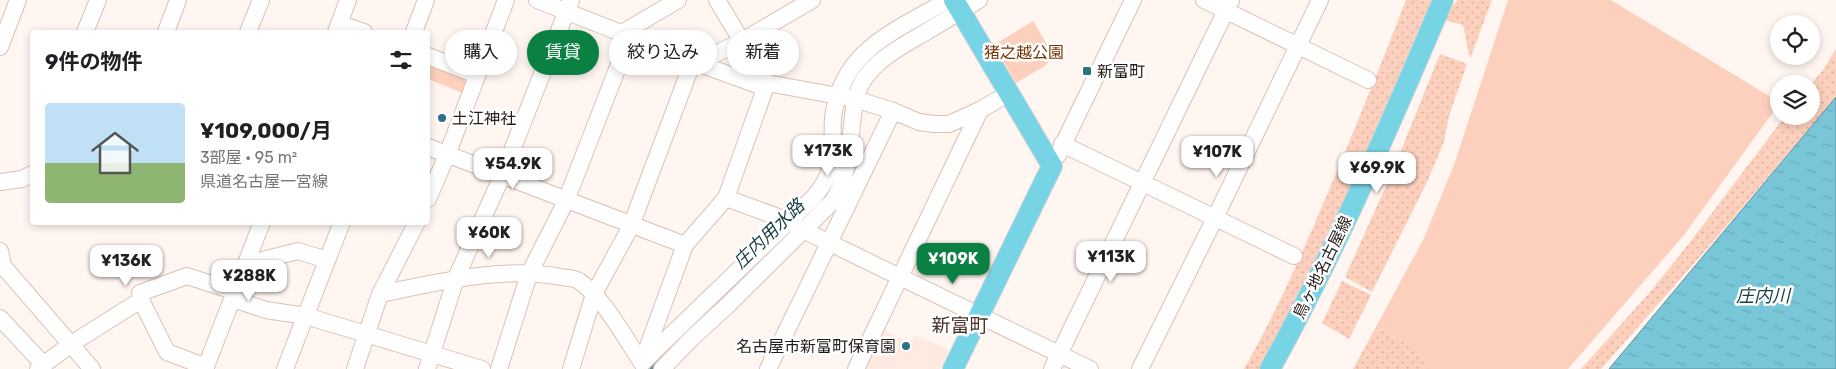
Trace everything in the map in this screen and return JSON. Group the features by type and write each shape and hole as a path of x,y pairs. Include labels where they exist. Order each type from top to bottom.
{"main road":[{"name":"鳥ヶ地名古屋線","path":"1270,369 1322,269 1389,128 1443,0"},
{"path":"953,369 1052,166 954,4"}],"street":[{"path":"0,48 18,0"},
{"path":"86,30 98,0"},
{"path":"167,30 178,0"},
{"path":"249,30 261,0"},
{"path":"348,0 338,28 351,30"},
{"path":"415,30 426,0"},
{"path":"494,30 506,0"},
{"path":"537,0 568,6 616,30"},
{"path":"633,30 678,0"},
{"path":"717,0 735,30"},
{"path":"761,30 812,0"},
{"path":"641,366 796,226 834,202 841,189 848,156 846,98 871,70 954,4 979,0"},
{"path":"1052,166 1133,0"},
{"path":"1204,0 1228,5 1299,46 1368,80"},
{"path":"1140,369 1320,0"},
{"path":"1056,362 1228,5"},
{"path":"429,361 456,278 502,176 568,6"},
{"path":"430,57 445,63"},
{"path":"717,69 767,85 846,98 893,111 919,122 934,124 949,124 980,110 1009,93"},
{"path":"430,194 477,75"},
{"path":"499,369 529,274 566,200 611,75"},
{"path":"571,369 594,294 631,226 690,75"},
{"path":"641,366 685,245 726,198 767,85 761,75"},
{"path":"856,369 980,110"},
{"path":"768,369 893,111"},
{"path":"1062,144 1294,256"},
{"path":"430,148 685,245"},
{"path":"0,182 22,179 30,175"},
{"path":"726,198 796,226 979,315 1056,362 1090,369"},
{"path":"261,225 247,264 234,296 206,368 167,352 141,300 140,293 187,276 234,296 266,310 306,316 366,334 429,361 482,369"},
{"path":"285,369 341,225"},
{"path":"355,369 380,294 415,225"},
{"path":"662,369 728,304 796,226"},
{"path":"0,251 2,266 92,369"},
{"path":"247,264 298,251 327,260"},
{"path":"380,294 456,278 529,274 553,275 577,280 594,294 641,366"},
{"path":"0,318 40,367 70,344 141,300"}],"shaded area":[{"name":"名古屋市新富町保育園","path":"880,329 911,343 915,335 949,350 940,369 862,369"}],"green space":[{"path":"1406,0 1431,0 1431,10 1399,92 1263,369 1244,369 1271,319 1307,241"},
{"path":"1458,0 1492,0 1470,59 1463,25 1444,20 1446,13"},
{"path":"1508,0 1611,0 1770,97 1770,116 1684,235 1568,369 1428,369 1416,348 1376,327 1424,238 1454,165"},
{"name":"猪之越公園","path":"1033,21 1053,55 1046,65 1016,83 994,45"},
{"path":"1836,49 1836,103 1820,116 1819,75"},
{"path":"1440,54 1467,64 1449,116 1444,142 1428,180 1372,292 1345,277 1391,175"},
{"path":"430,62 445,69 445,75 459,75 470,80 465,94 430,80"},
{"path":"1778,125 1812,125 1601,369 1581,369 1650,292"},
{"path":"1342,281 1371,295 1349,339 1322,323"},
{"path":"1376,327 1416,348 1428,369 1353,369"}],"water":[{"name":"庄内川","path":"1836,97 1836,369 1609,369 1813,125 1820,125 1820,116"}],"waterway":[{"name":"庄内用水路","path":"651,369 658,362"}],"place":[{"name":"新富町","path":"1087,71"},
{"name":"土江神社","path":"442,118"},
{"name":"名古屋市新富町保育園","path":"906,346"}],"district":[{"name":"新富町","path":"960,325"}]}
